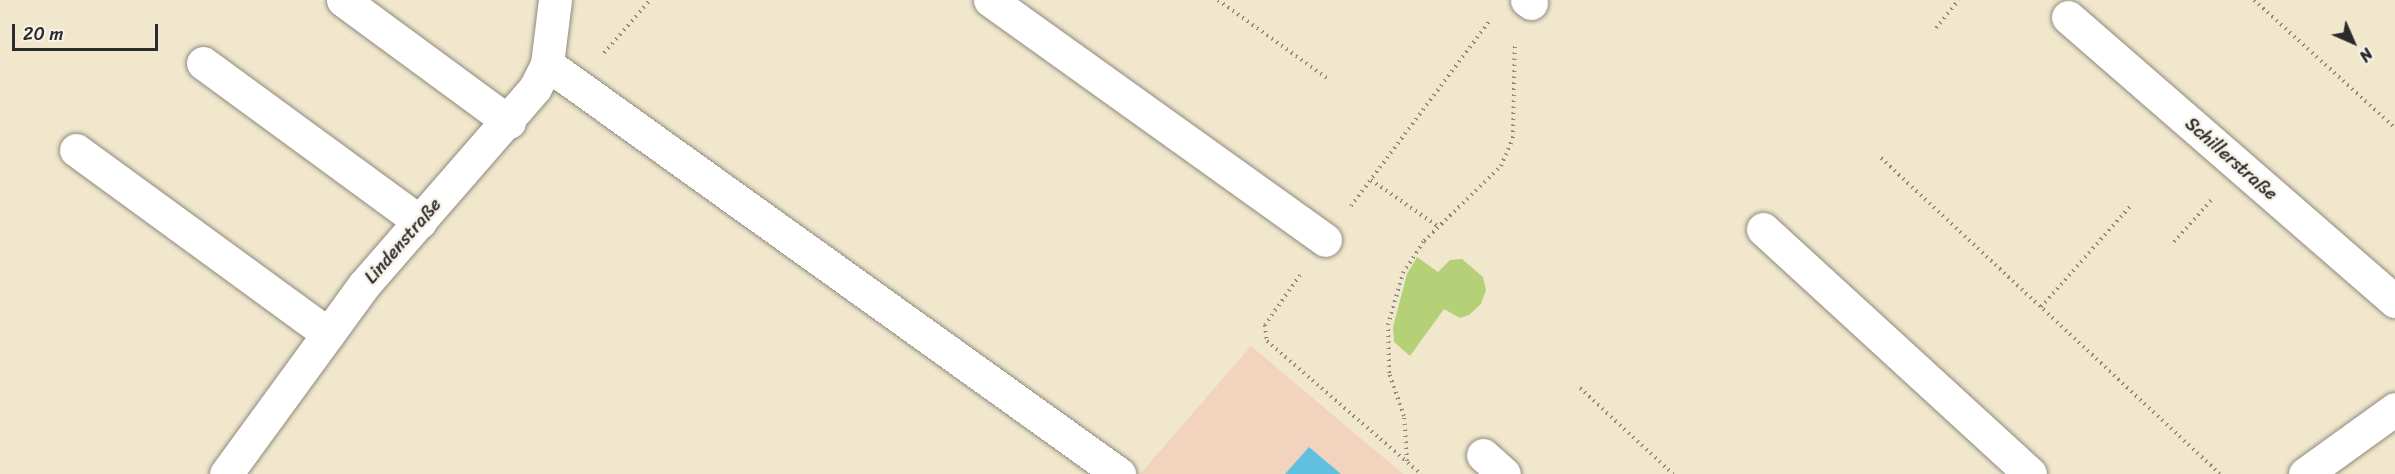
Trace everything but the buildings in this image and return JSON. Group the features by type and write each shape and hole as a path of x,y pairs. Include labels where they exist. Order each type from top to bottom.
{"street":[{"path":"343,0 508,122"},
{"name":"Lindenstraße","path":"225,474 328,334 535,88 547,64 555,0"},
{"path":"990,0 1325,240"},
{"name":"Schillerstraße","path":"2068,17 2395,301"},
{"path":"203,63 420,222"},
{"path":"547,64 1119,474"},
{"path":"76,150 328,334"},
{"path":"1763,229 2030,474"},
{"path":"2305,474 2395,409"}],"path":[{"path":"576,85 650,0"},
{"path":"1218,0 1327,78"},
{"path":"1936,28 1959,0"},
{"path":"2254,0 2395,128"},
{"path":"1407,462 1404,416 1389,372 1388,325 1403,273 1424,241 1501,166 1513,138 1512,49 1529,2"},
{"path":"1881,158 2220,474"},
{"path":"2174,242 2241,167"},
{"path":"1371,180 1439,227"},
{"path":"2041,307 2132,204"},
{"path":"1580,388 1673,474"}],"shaded area":[{"path":"1251,346 1403,474 1140,474"}],"green space":[{"path":"1417,257 1438,272 1450,260 1462,259 1483,277 1486,290 1481,304 1469,315 1460,318 1444,309 1410,356 1394,342 1393,327 1407,274"}],"water":[{"path":"1309,447 1341,474 1285,474"}]}
